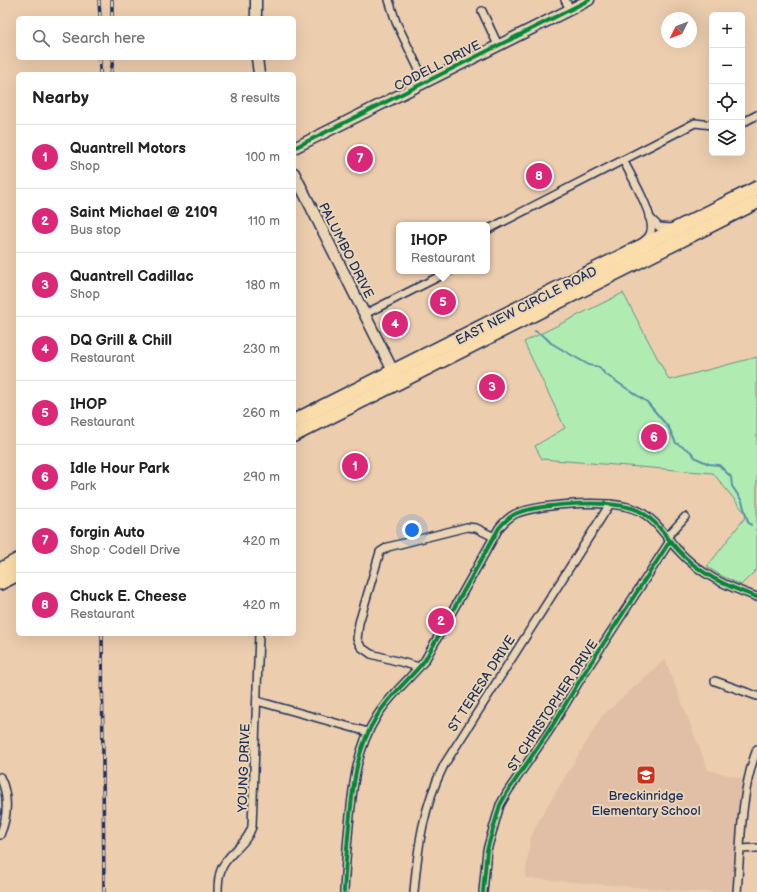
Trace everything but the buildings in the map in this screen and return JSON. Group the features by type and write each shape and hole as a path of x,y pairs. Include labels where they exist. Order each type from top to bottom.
{"highway":[{"name":"EAST NEW CIRCLE ROAD","path":"296,434 396,377 678,227 757,188"},
{"name":"EAST NEW CIRCLE ROAD","path":"296,420 396,377 757,202"},
{"path":"0,570 16,561"},
{"path":"0,583 16,575"}],"street":[{"path":"256,0 256,16"},
{"path":"389,0 396,22 425,82"},
{"name":"CODELL DRIVE","path":"296,147 498,45 568,5 589,0"},
{"path":"482,11 498,45"},
{"path":"257,60 259,72"},
{"path":"745,121 757,115"},
{"path":"490,228 695,123 709,125"},
{"path":"623,160 647,208 651,228 650,234 637,249"},
{"name":"PALUMBO DRIVE","path":"296,176 396,377"},
{"path":"649,217 659,227 678,227"},
{"path":"365,314 444,274"},
{"path":"344,892 354,775 361,747 368,732 384,706 419,667 430,652 494,537 507,519 523,512 560,505 610,504 626,506 642,512 656,524 683,556 706,574 728,587 757,597"},
{"name":"ST TERESA DRIVE","path":"414,892 421,830 428,802 440,772 610,504"},
{"name":"ST CHRISTOPHER DRIVE","path":"483,892 487,850 500,805 551,728 583,674 669,539 685,518"},
{"path":"419,667 371,654 361,647 357,639 380,552 388,547 467,527 476,528 494,537"},
{"name":"YOUNG DRIVE","path":"218,892 218,881 221,869 226,860 245,841 250,834 252,827 259,636"},
{"path":"715,681 757,696"},
{"path":"257,701 368,732"},
{"path":"738,892 746,792 751,767 757,749"},
{"path":"0,777 5,790 6,801 5,822 0,835"},
{"path":"741,848 757,848"}],"shaded area":[{"name":"Breckinridge Elementary School","path":"665,659 708,770 745,779 733,892 693,892 525,878 530,839 539,820 602,716"}],"green space":[{"path":"623,293 669,380 757,357 757,569 741,585 707,567 747,515 713,473 542,459 535,446 565,428 524,342"}],"waterway":[{"path":"535,331 551,343 589,365 599,367 605,374 647,402 669,428 676,443 690,451 696,458 709,464 719,465 731,477 732,486 742,501 748,522 751,525"}],"railway":[{"path":"99,0 100,16"},
{"path":"112,0 112,16"},
{"path":"100,60 100,72"},
{"path":"111,72 113,60"},
{"path":"102,636 104,892"}],"cycle path":[{"path":"296,147 589,0"},
{"path":"344,892 352,796 364,741 382,708 425,660 499,528 515,514 542,507 579,504 615,505 630,508 641,512 652,520 685,558 694,566 724,584 757,597"},
{"path":"483,892 487,850 500,805 670,541"}],"place":[{"name":"forgin Auto","path":"360,159"},
{"name":"Chuck E. Cheese","path":"539,176"},
{"name":"IHOP","path":"443,302"},
{"name":"DQ Grill & Chill","path":"395,324"},
{"name":"Quantrell Cadillac","path":"492,387"},
{"name":"Idle Hour Park","path":"654,437"},
{"name":"Quantrell Motors","path":"355,466"},
{"name":"Saint Michael @ 2109","path":"441,621"},
{"name":"Breckinridge Elementary School","path":"646,775"}]}
